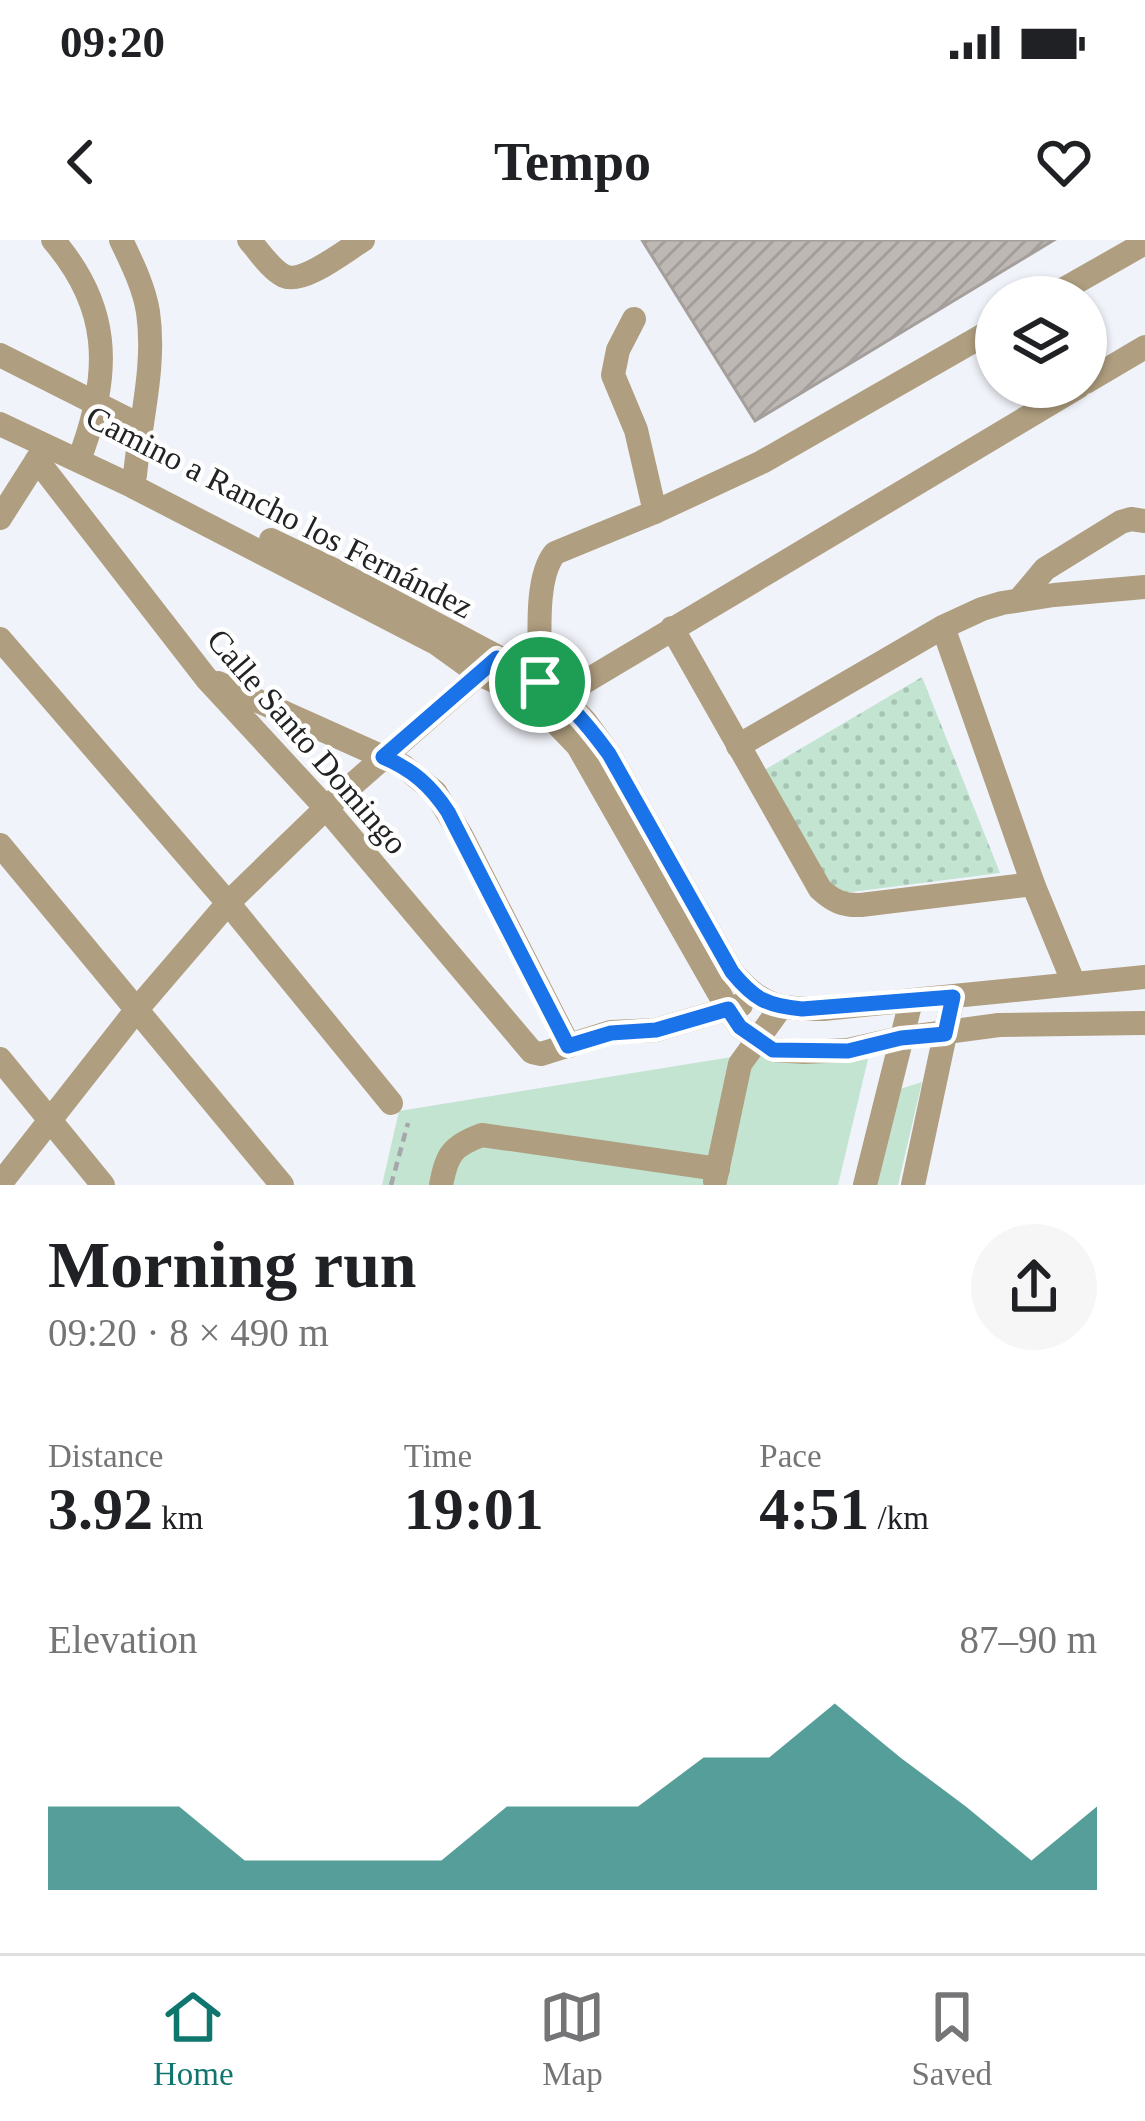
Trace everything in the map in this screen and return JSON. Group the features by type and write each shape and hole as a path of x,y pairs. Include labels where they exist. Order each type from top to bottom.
{"street":[{"path":"53,240 76,268 98,322 98,406 83,449"},
{"path":"121,240 147,308 150,338 135,475"},
{"path":"249,240 284,276 295,278 363,240"},
{"path":"1087,276 1145,243"},
{"path":"634,319 618,350 613,375 636,430 655,512"},
{"path":"975,340 762,462 555,553 542,578 551,689 672,628 1043,408"},
{"path":"1107,370 1145,347"},
{"path":"0,355 140,425"},
{"name":"Camino a Rancho los Fernández","path":"0,407 45,447 83,449 334,570 488,666 551,689 585,721 609,754 732,972 770,1004"},
{"path":"0,424 488,666 532,698 578,746 740,1027 773,1050 848,1051 901,1038 999,1025 1145,1023"},
{"path":"0,518 45,447"},
{"name":"Calle Santo Domingo","path":"45,447 206,678 326,808 525,1047 541,1054 568,1046"},
{"path":"1019,600 1045,568 1062,557 1121,522 1145,521"},
{"path":"738,746 982,609 1019,600 1145,586"},
{"path":"943,627 1033,884 1075,984"},
{"path":"672,628 820,889 836,902 861,905 1033,884"},
{"path":"0,640 228,903 399,1113"},
{"path":"0,1184 138,1008 228,903 326,808 488,666"},
{"path":"206,678 404,766 435,792 568,1046 611,1033 656,1030 728,1009 770,1004 823,1009 1145,976"},
{"path":"0,844 282,1185"},
{"path":"913,1185 953,997"},
{"path":"865,1185 910,1001"},
{"path":"441,1185 446,1162 458,1144 482,1136 716,1177 740,1064 758,1039 770,1004"},
{"path":"0,1059 103,1185"}],"path":[{"path":"391,1185 399,1113"}],"green space":[{"path":"922,677 1000,873 828,895 761,772"},
{"path":"874,1034 838,1185 382,1185 399,1111"},
{"path":"922,1082 898,1185 877,1185 900,1089"}],"building":[{"path":"642,240 1054,240 995,276 975,276 975,288 755,421"}],"route":[{"path":"497,658 540,682 585,721 609,754 732,972 746,988 760,1000 802,1009 953,997 945,1034 901,1038 848,1051 773,1050 740,1027 728,1009 656,1030 611,1033 568,1046 448,812 416,775 383,757 497,658"}]}
